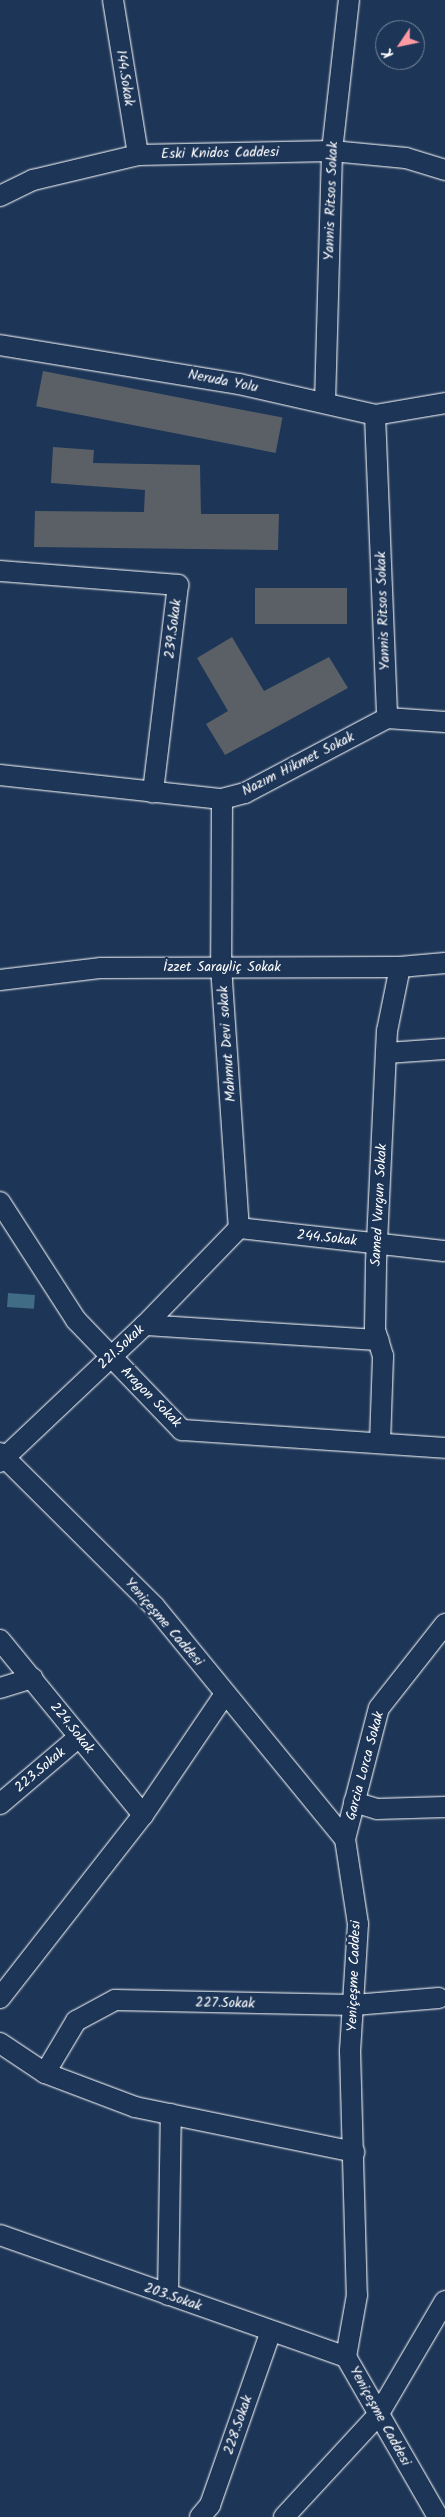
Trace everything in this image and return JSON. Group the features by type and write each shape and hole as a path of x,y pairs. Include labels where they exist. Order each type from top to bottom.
{"street":[{"name":"144.Sokak","path":"113,0 138,155"},
{"name":"Yannis Ritsos Sokak","path":"325,403 332,150 349,0"},
{"name":"Eski Knidos Caddesi","path":"0,196 33,180 138,155 332,150 406,158 445,170"},
{"name":"Neruda Yolu","path":"0,345 239,384 376,414 445,403"},
{"name":"Yannis Ritsos Sokak","path":"376,414 387,718"},
{"name":"239.Sokak","path":"0,571 178,585 153,792"},
{"path":"387,718 445,722"},
{"name":"Nazım Hikmet Sokak","path":"0,775 222,799 245,793 387,718"},
{"name":"Mahmut Devi sokak","path":"222,799 222,966 238,1228"},
{"name":"İzzet Sarayliç Sokak","path":"0,980 101,968 222,966 400,967 445,963"},
{"name":"Samed Vurgun Sokak","path":"380,1443 383,1356 379,1340 377,1243 386,1053 400,967"},
{"path":"386,1053 445,1049"},
{"name":"Aragon Sokak","path":"0,1202 76,1320 182,1430 445,1448"},
{"name":"244.Sokak","path":"238,1228 445,1251"},
{"name":"221.Sokak","path":"2,1457 145,1325 238,1228"},
{"path":"145,1325 379,1340"},
{"name":"Yeniçeşme Caddesi","path":"2,1457 155,1607 345,1840 358,1924 350,2051 357,2295 346,2357 438,2517"},
{"name":"Garcia Lorca Sokak","path":"345,1840 379,1708 445,1624"},
{"name":"224.Sokak","path":"0,1640 34,1678 79,1737 143,1815"},
{"path":"0,1688 34,1678"},
{"path":"0,1998 143,1815 225,1694"},
{"name":"223.Sokak","path":"0,1804 79,1737"},
{"path":"354,1802 377,1809 445,1807"},
{"name":"227.Sokak","path":"45,2073 76,2021 115,2000 354,2005 443,1998"},
{"path":"0,2043 45,2073 135,2107 354,2152"},
{"path":"168,2295 171,2114"},
{"name":"203.Sokak","path":"0,2235 346,2357"},
{"path":"284,2517 378,2415 445,2301"},
{"name":"228.Sokak","path":"200,2517 210,2505 271,2331"}],"water":[{"path":"8,1293 35,1295 34,1309 7,1307"}],"building":[{"path":"43,371 283,418 276,453 36,406"},
{"path":"53,447 94,450 93,463 200,465 201,514 279,514 278,550 34,547 35,511 144,512 145,490 51,483"},
{"path":"255,588 347,588 347,624 255,624"},
{"path":"232,637 264,691 329,657 348,688 225,755 206,724 228,711 197,658"}]}
